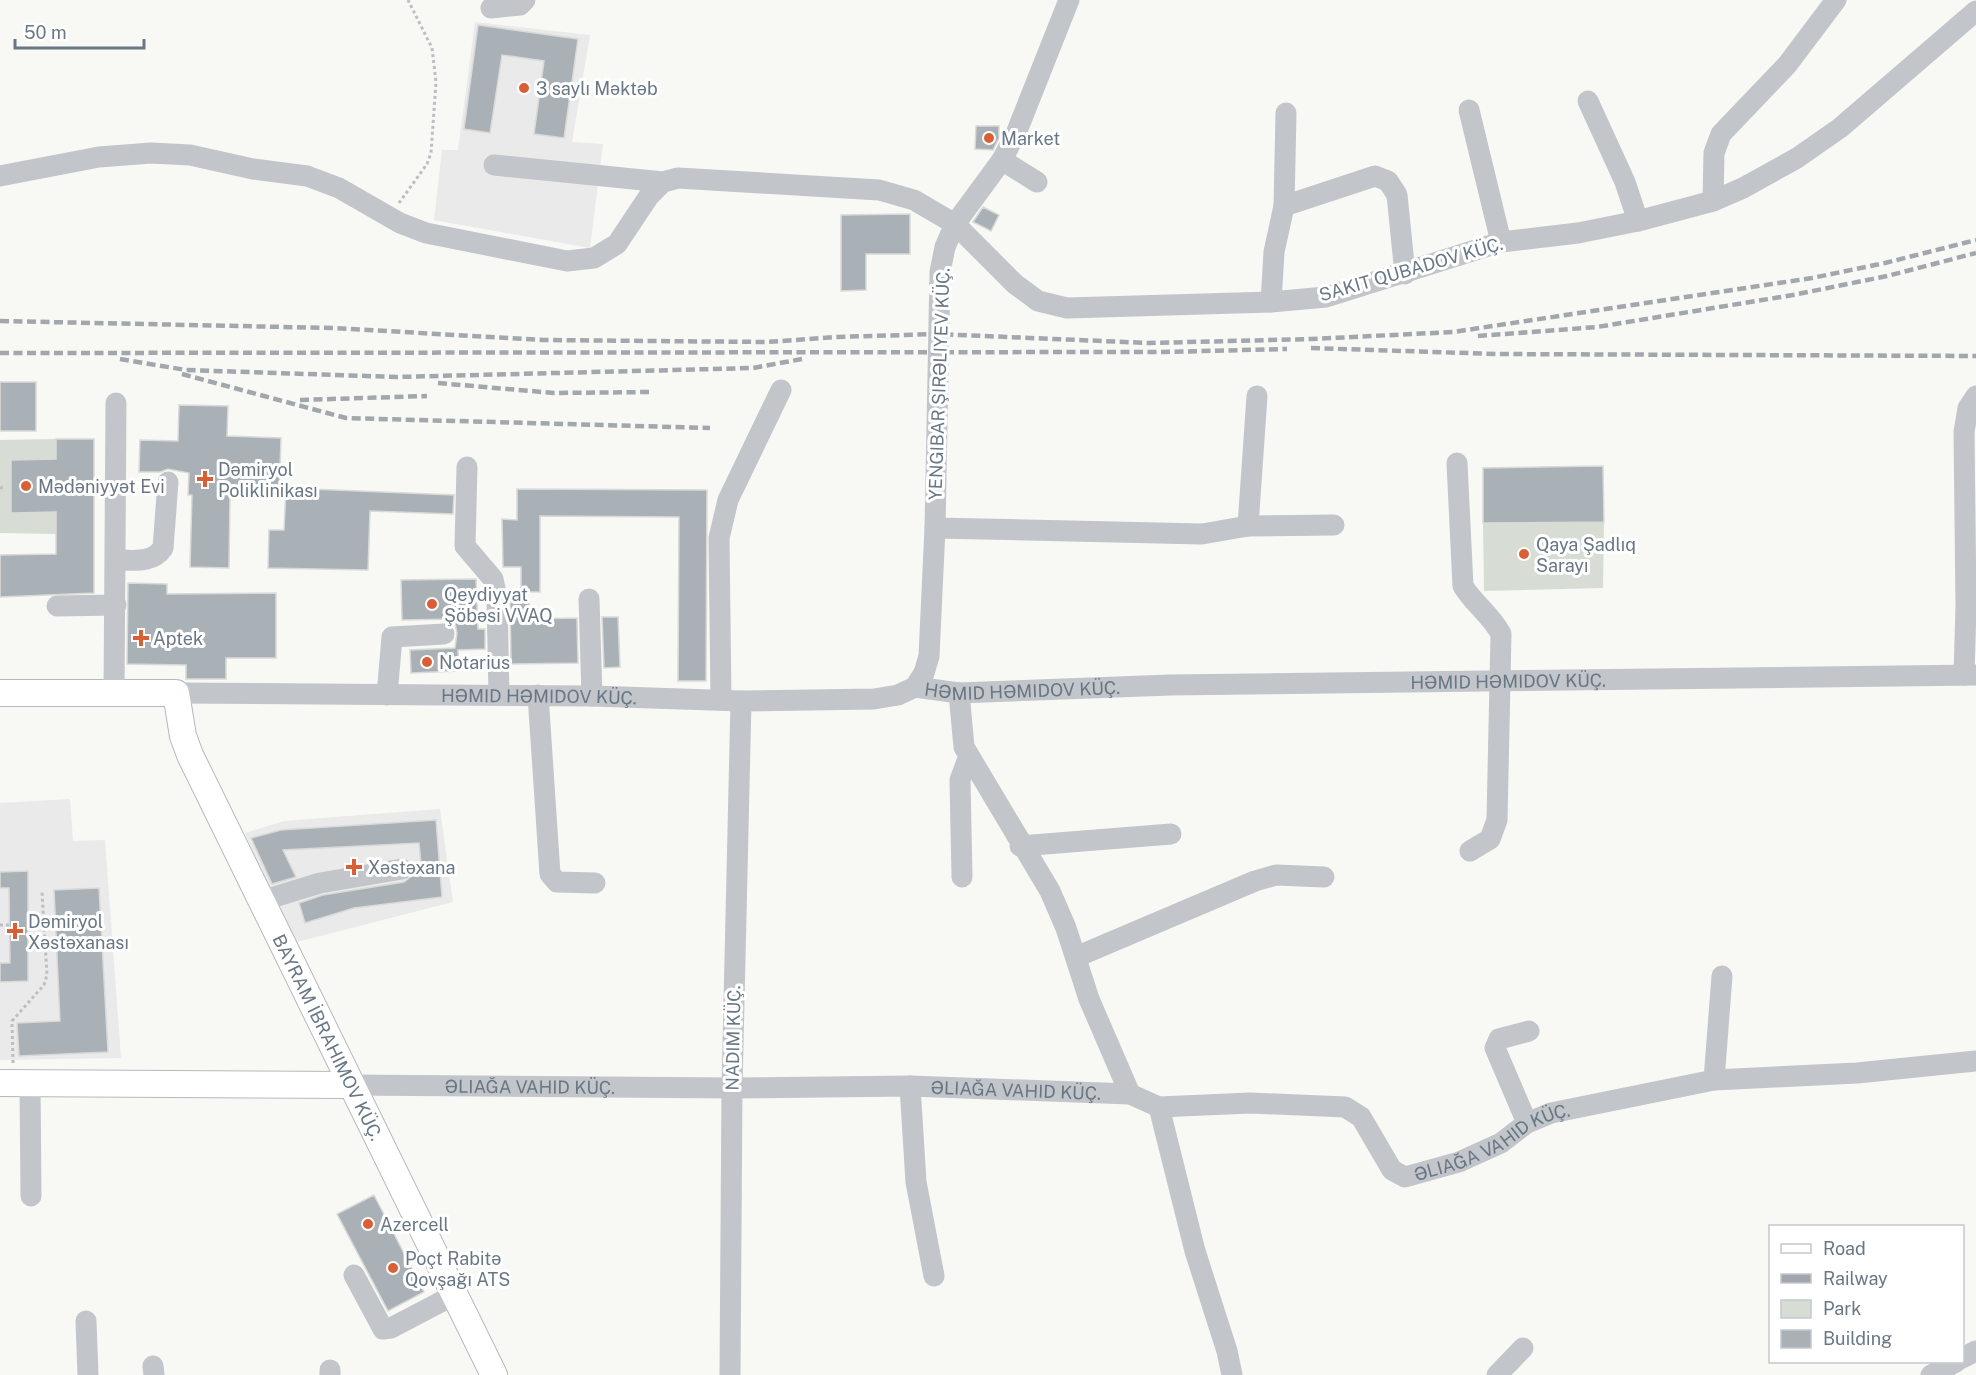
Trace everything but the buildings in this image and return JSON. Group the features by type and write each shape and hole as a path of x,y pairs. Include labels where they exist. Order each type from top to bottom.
{"main road":[{"name":"HƏMID HƏMIDOV KÜÇ.","path":"0,693 176,693"},
{"name":"BAYRAM İBRAHIMOV KÜÇ.","path":"176,693 183,736 190,755 494,1375"},
{"name":"ƏLIAĞA VAHID KÜÇ.","path":"15,1083 350,1085"}],"street":[{"path":"491,8 520,5 525,0"},
{"name":"YENGIBAR ŞIRƏLIYEV KÜÇ.","path":"915,687 924,673 929,656 935,528 940,272 945,247 955,224 1002,160 1017,131 1069,0"},
{"path":"1713,201 1714,153 1721,134 1787,65 1836,0"},
{"name":"SAKIT QUBADOV KÜÇ.","path":"494,165 663,182 678,178 879,190 914,200 955,224 1015,285 1038,301 1067,308 1271,302 1326,297 1502,242 1578,233 1638,221 1713,201 1743,188 1797,158 1840,128 1976,11"},
{"path":"1588,101 1625,182 1638,221"},
{"path":"1469,110 1502,242"},
{"path":"1271,302 1274,252 1284,206 1286,113"},
{"path":"0,176 99,158 151,153 190,155 253,169 307,176 339,188 400,223 437,235 567,261 594,258 617,244 649,196 663,182"},
{"path":"1002,160 1037,182"},
{"path":"1284,206 1375,176 1388,181 1397,195 1405,274"},
{"name":"NADIM KÜÇ.","path":"730,1375 731,701 719,538 728,500 781,390"},
{"path":"1248,526 1257,396"},
{"path":"1970,675 1966,606 1965,432 1968,408 1976,396"},
{"path":"114,694 116,403"},
{"path":"1457,463 1463,586 1472,602 1493,619 1500,634 1497,820 1490,839 1470,851"},
{"path":"467,467 465,546 493,579 498,598 499,695"},
{"path":"116,560 149,559 158,556 163,548 168,482"},
{"path":"935,528 1202,534 1248,526 1334,525"},
{"path":"589,599 592,696"},
{"path":"57,606 116,605"},
{"path":"387,695 392,637 444,634"},
{"name":"HƏMID HƏMIDOV KÜÇ.","path":"176,693 538,695 731,701 874,699 898,695 915,687 959,693 1170,685 1970,675"},
{"path":"959,693 961,734 969,756 1020,846 1050,891 1076,957 1089,999 1130,1094"},
{"path":"538,695 550,874 557,882 595,883"},
{"path":"962,877 960,780 969,756"},
{"path":"1020,846 1171,834"},
{"path":"261,901 320,883 402,869"},
{"path":"1076,957 1255,881 1276,876 1324,877"},
{"path":"1714,1080 1722,976"},
{"path":"1527,1123 1495,1048 1499,1039 1528,1031"},
{"name":"ƏLIAĞA VAHID KÜÇ.","path":"350,1085 732,1088 910,1086 1130,1094 1159,1107 1250,1103 1345,1107 1361,1117 1392,1170 1405,1177 1459,1162 1501,1143 1527,1123 1551,1113 1714,1080 1857,1073 1976,1061"},
{"path":"15,1083 31,1196"},
{"path":"910,1086 916,1182 934,1276"},
{"path":"1159,1107 1194,1251 1227,1351 1232,1375"},
{"path":"354,1275 383,1329 391,1328 454,1295"},
{"path":"86,1321 88,1375"},
{"path":"1497,1375 1523,1348"},
{"path":"1931,1375 1954,1363"}],"path":[{"path":"390,217 427,165 431,153 436,82 432,48 408,0"},
{"path":"15,1083 12,1021 44,985 47,975 42,891"},
{"path":"0,925 10,925"}],"shaded area":[{"name":"3 saylı Məktəb","path":"475,22 590,35 572,142 603,144 590,248 434,220 442,150 458,150"},
{"path":"70,799 73,841 105,840 121,1058 0,1060 0,803"},
{"name":"Xəstəxana","path":"440,809 453,902 293,943 245,833 284,821"}],"green space":[{"path":"56,439 56,459 11,460 11,513 56,512 56,534 0,533 0,440"},
{"path":"1604,522 1603,588 1484,591 1483,523"}],"railway":[{"path":"0,321 333,328 543,340 767,342 937,334 1149,343 1312,339 1453,332 1812,278 1885,263 1976,240"},
{"path":"1478,336 1597,327 1793,295 1887,276 1976,253"},
{"path":"1311,348 1496,354 1976,356"},
{"path":"0,353 1162,352 1287,349"},
{"path":"120,359 186,370 397,377 753,368 802,359"},
{"path":"182,374 346,418 710,428"},
{"path":"438,383 554,393 649,392"},
{"path":"300,400 427,396"}],"place":[{"name":"3 saylı Məktəb","path":"524,88"},
{"name":"Market","path":"989,138"},
{"name":"Dəmiryol Poliklinikası","path":"205,479"},
{"name":"Mədəniyyət Evi","path":"26,486"},
{"name":"Qaya Şadlıq Sarayı","path":"1524,554"},
{"name":"Qeydiyyat Şöbəsi VVAQ","path":"432,604"},
{"name":"Aptek","path":"141,638"},
{"name":"Notarius","path":"427,662"},
{"name":"Xəstəxana","path":"354,867"},
{"name":"Dəmiryol Xəstəxanası","path":"15,931"},
{"name":"Azercell","path":"368,1224"},
{"name":"Poçt Rabitə Qovşağı ATS","path":"393,1268"}]}
